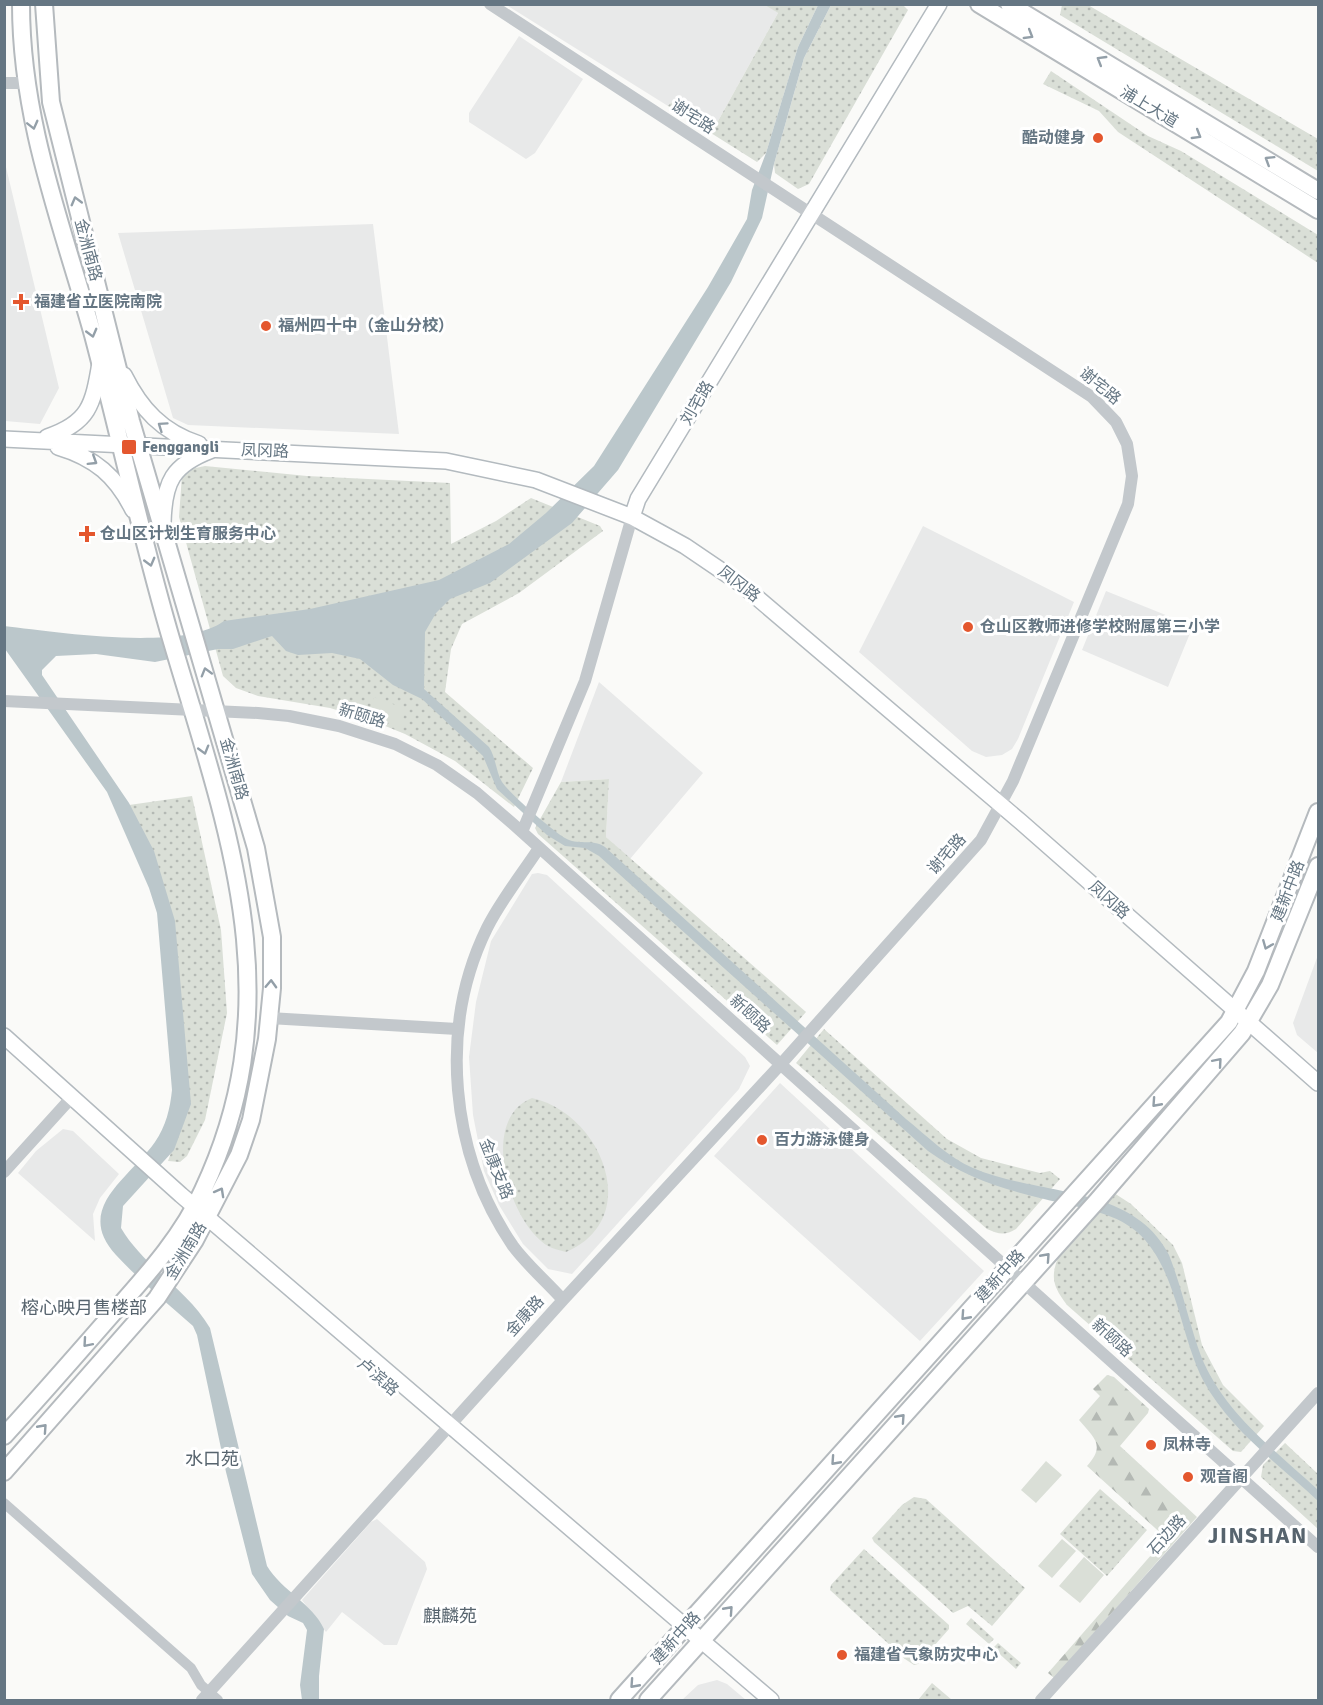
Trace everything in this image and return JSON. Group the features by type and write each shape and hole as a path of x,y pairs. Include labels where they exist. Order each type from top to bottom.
{"main road":[{"name":"金洲南路","path":"4,1436 199,1216 239,1155 261,1077 269,1018 272,937 256,848 163,526 129,445 100,362 52,201 31,119 25,83 21,4"},
{"name":"金洲南路","path":"4,1472 157,1298 170,1279 199,1216 239,1087 248,981 247,936 241,892 140,524 118,363 51,102 44,4"},
{"name":"刘宅路","path":"632,517 638,499 939,4"},
{"name":"浦上大道","path":"979,4 1318,210"},
{"name":"浦上大道","path":"1009,4 1318,191"},
{"path":"38,440 65,431 84,417 95,390 100,362"},
{"path":"118,363 132,391 152,419 175,434 216,449"},
{"name":"凤冈路","path":"4,439 423,458 491,469 566,490 632,517 695,552 741,584 1001,805 1318,1083"},
{"path":"38,440 80,453 106,470 124,493 140,524"},
{"path":"163,526 164,497 174,474 197,456 216,449"},
{"name":"建新中路","path":"619,1701 1074,1195 1235,1012 1265,949 1318,812"},
{"name":"建新中路","path":"648,1701 1097,1201 1248,1024 1270,985 1318,866"},
{"path":"4,1036 69,1100"},
{"path":"4,1048 69,1100"},
{"name":"卢滨路","path":"69,1100 199,1216 682,1632"},
{"path":"682,1632 771,1701"},
{"path":"698,1645 756,1701"}],"street":[{"name":"谢宅路","path":"497,6 1087,393 1116,422 1127,444 1132,476 1126,512 1001,805 981,840 785,1060"},
{"path":"4,83 25,83"},
{"name":"刘宅路","path":"522,832 585,681 632,517"},
{"name":"新颐路","path":"4,701 289,716 339,726 381,739 448,772 522,832 785,1060 1008,1267 1318,1547"},
{"name":"金康支路","path":"539,848 488,927 466,987 457,1029 459,1104 467,1144 482,1185 514,1246 563,1300"},
{"path":"269,1018 457,1029"},
{"name":"金康路","path":"210,1698 281,1613 445,1429 785,1060"},
{"path":"4,1172 69,1100"},
{"name":"石边路","path":"1041,1701 1318,1393"},
{"path":"4,1503 191,1668 210,1698"}],"shaded area":[{"path":"505,4 765,4 778,13 718,121 676,97 668,106"},
{"path":"818,5 831,5 804,58 774,164 762,218 731,282 618,470 572,523 490,583 450,599 436,613 425,632 424,689 489,747 502,782 532,812 559,834 574,842 595,843 605,847 906,1119 947,1153 964,1164 998,1177 1081,1195 1108,1204 1132,1215 1153,1232 1169,1255 1201,1356 1211,1376 1223,1395 1252,1429 1318,1490 1318,1501 1255,1445 1214,1398 1195,1362 1161,1263 1137,1232 1105,1214 1028,1195 984,1181 955,1168 928,1151 599,856 585,848 565,846 547,835 497,789 483,756 422,699 393,685 360,659 332,653 298,655 286,651 272,636 233,649 218,649 155,662 96,654 56,656 42,670 42,675 129,803 154,851 175,921 191,1104 174,1150 123,1206 121,1228 141,1255 190,1301 210,1328 267,1566 273,1575 312,1612 324,1629 319,1700 302,1700 300,1685 307,1630 303,1623 288,1616 270,1600 252,1574 226,1472 197,1335 193,1326 116,1255 104,1238 100,1223 103,1208 110,1194 159,1136 170,1104 172,1090 157,913 149,888 107,792 5,649 4,626 118,637 179,636 205,630 224,621 310,609 439,580 509,544 546,513 594,466 708,287 747,219 752,190 766,153 798,47"},
{"path":"519,36 583,79 535,153 526,159 469,122 469,113"},
{"name":"福建省立医院南院","path":"5,163 59,388 40,424 5,421"},
{"name":"福州四十中（金山分校）","path":"373,224 399,434 188,425 173,418 118,233"},
{"name":"仓山区教师进修学校附属第三小学","path":"923,526 1074,602 1018,739 1012,749 1002,755 986,757 972,751 859,652"},
{"path":"1106,591 1193,626 1168,687 1082,650"},
{"path":"599,682 703,773 630,859 606,837 609,779 561,782"},
{"path":"532,874 547,875 745,1057 750,1066 739,1089 572,1274 548,1269 523,1244 499,1205 484,1171 473,1115 469,1057 476,1002 491,941"},
{"path":"1318,955 1318,1053 1297,1035 1293,1023"},
{"path":"780,1083 984,1271 920,1341 714,1156"},
{"path":"63,1129 73,1131 119,1174 100,1198 93,1214 95,1241 18,1173 36,1151"},
{"path":"377,1519 425,1562 427,1569 397,1645 384,1645 342,1612 326,1632 302,1600 371,1522"},
{"path":"717,1680 727,1684 746,1700 682,1700 698,1685"}],"green space":[{"path":"765,5 818,5 798,47 766,153 757,162 668,106 676,97 718,121 778,13"},
{"path":"831,5 903,5 908,10 809,184 798,189 775,173 774,164 804,58"},
{"path":"1062,5 1088,5 1318,139 1318,171 1060,15"},
{"path":"1051,71 1148,136 1181,151 1318,235 1318,263 1118,132 1099,111 1043,84"},
{"path":"205,466 307,476 450,483 451,544 496,521 531,498 600,526 603,531 519,593 462,624 451,649 445,692 533,768 514,807 455,761 405,734 373,721 330,708 258,696 236,688 223,676 179,517 182,475 191,469"},
{"path":"374,697 406,709 400,727 368,715"},
{"path":"609,779 606,837 806,1012 777,1045 538,834 535,828 561,782"},
{"path":"192,796 221,930 227,1013 205,1120 187,1156 180,1162 168,1161 189,1103 177,982 129,805"},
{"path":"824,1029 947,1139 981,1158 1040,1173 1050,1171 1060,1179 1016,1229 1002,1234 987,1229 796,1063"},
{"path":"532,1098 557,1108 578,1124 594,1144 605,1168 608,1192 604,1216 590,1236 566,1252 548,1246 534,1234 521,1216 505,1171 503,1148 506,1127 516,1109"},
{"path":"1114,1193 1131,1204 1173,1245 1182,1263 1202,1345 1223,1385 1264,1426 1241,1452 1233,1451 1067,1305 1058,1292 1054,1274 1060,1253"},
{"path":"1107,1375 1114,1377 1149,1409 1120,1446 1197,1517 1054,1678 1048,1673 1166,1538 1087,1466 1093,1459 1097,1447 1093,1437 1079,1420 1100,1396 1093,1389"},
{"path":"1285,1443 1318,1474 1318,1529 1261,1477 1263,1465"},
{"path":"1046,1461 1062,1475 1036,1503 1021,1490"},
{"path":"1100,1489 1147,1530 1107,1576 1060,1534"},
{"path":"914,1497 926,1499 1025,1588 992,1626 968,1606 953,1613 874,1542 872,1538 902,1505"},
{"path":"1062,1539 1076,1551 1052,1578 1038,1566"},
{"path":"864,1549 949,1625 949,1629 918,1664 914,1665 905,1659 830,1590 831,1585"},
{"path":"1084,1557 1104,1575 1080,1603 1059,1586"},
{"path":"971,1618 994,1639 989,1644 966,1624"},
{"path":"998,1643 1021,1663 1016,1669 993,1648"},
{"path":"932,1683 952,1700 918,1700"}],"place":[{"name":"酷动健身","path":"1098,138"},
{"name":"福建省立医院南院","path":"21,302"},
{"name":"福州四十中（金山分校）","path":"266,326"},
{"name":"Fenggangli","path":"129,447"},
{"name":"仓山区计划生育服务中心","path":"87,534"},
{"name":"仓山区教师进修学校附属第三小学","path":"968,627"},
{"name":"百力游泳健身","path":"762,1140"},
{"name":"凤林寺","path":"1151,1445"},
{"name":"观音阁","path":"1188,1477"},
{"name":"福建省气象防灾中心","path":"842,1655"}],"district":[{"name":"榕心映月售楼部","path":"84,1308"},
{"name":"水口苑","path":"212,1459"},
{"name":"JINSHAN","path":"1258,1535"},
{"name":"麒麟苑","path":"450,1616"}]}
